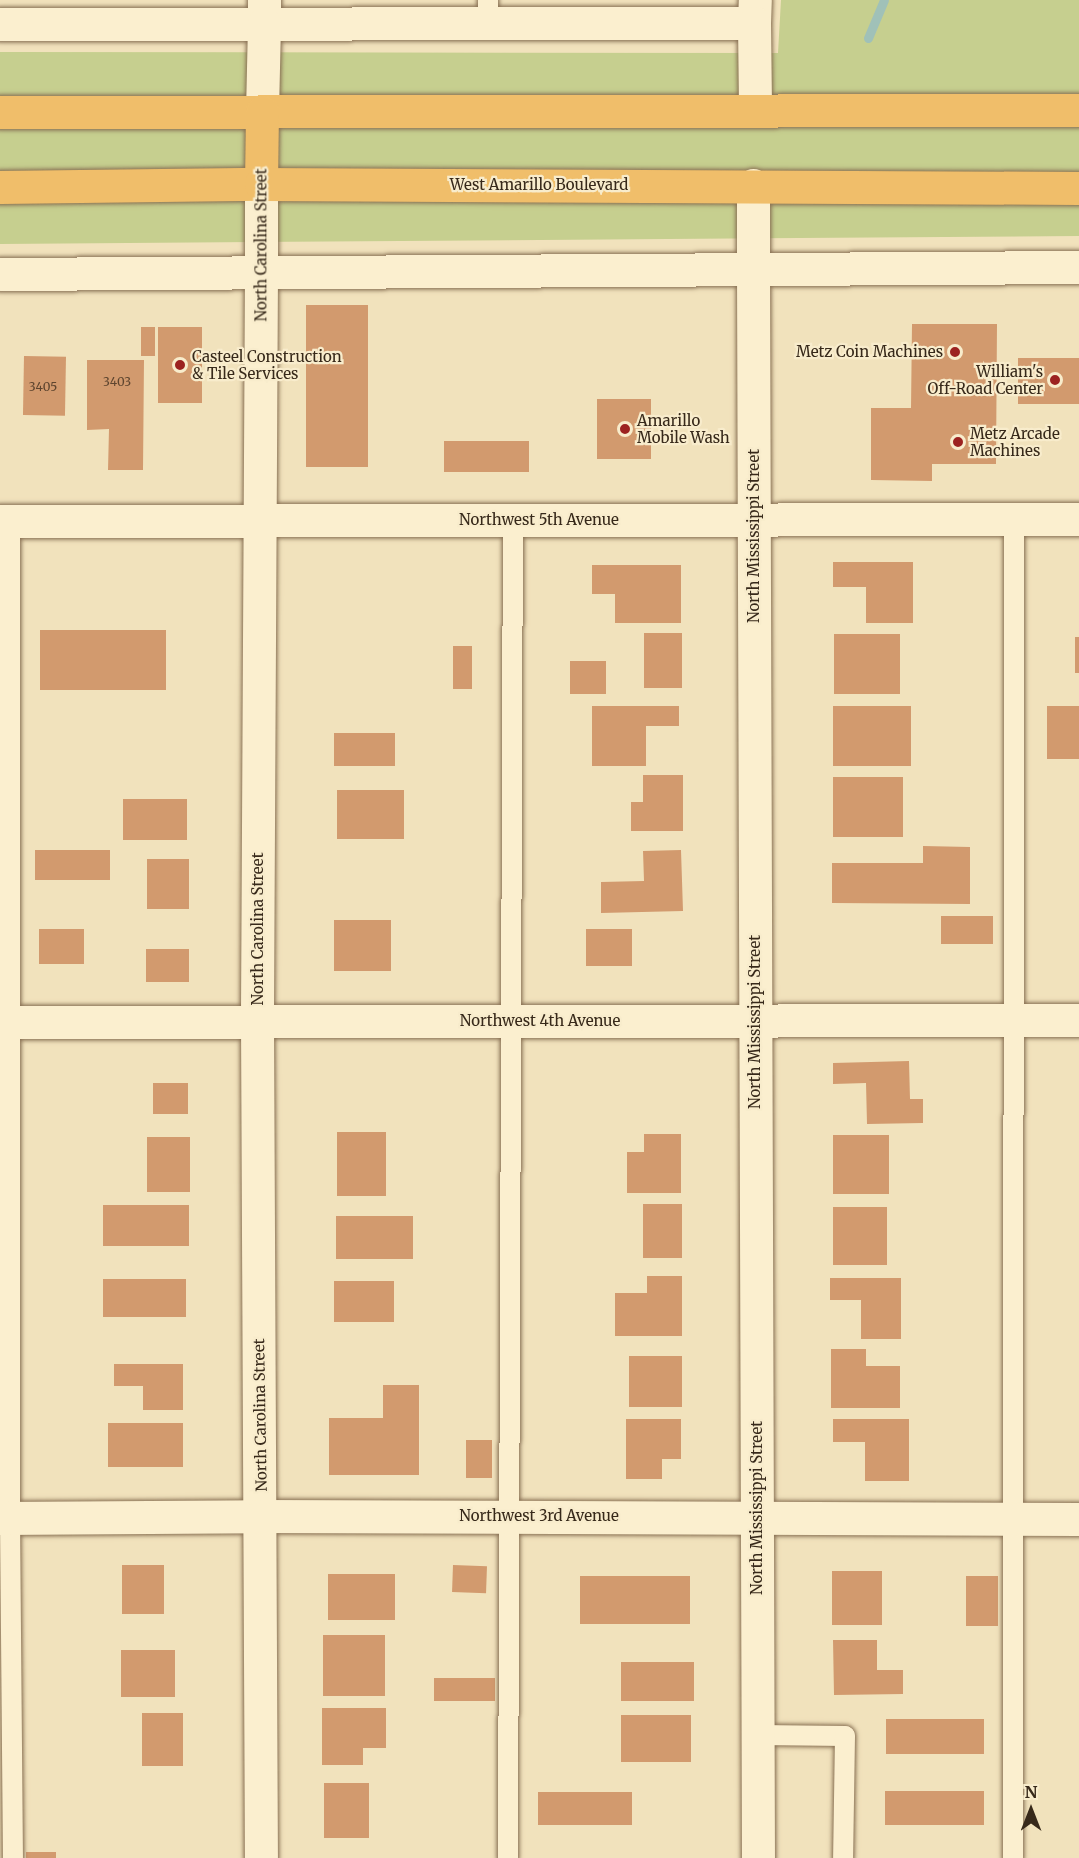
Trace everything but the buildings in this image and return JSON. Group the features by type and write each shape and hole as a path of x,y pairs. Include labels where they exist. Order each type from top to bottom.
{"highway":[{"path":"0,112 1079,110"},
{"name":"North Carolina Street","path":"261,184 262,112"},
{"name":"West Amarillo Boulevard","path":"0,188 261,184 1079,188"}],"street":[{"path":"0,24 264,11 754,12 754,111"},
{"name":"North Carolina Street","path":"262,112 264,11"},
{"name":"North Carolina Street","path":"261,184 257,1021 261,1858"},
{"name":"North Mississippi Street","path":"753,185 758,1858"},
{"path":"0,273 1079,267"},
{"name":"Northwest 5th Avenue","path":"5,521 1079,519"},
{"name":"Northwest 4th Avenue","path":"5,1022 1079,1020"},
{"name":"Northwest 3rd Avenue","path":"5,1518 508,1516 1079,1519"}],"lane":[{"path":"1013,1858 1014,519"},
{"path":"508,1858 513,520"},
{"path":"5,521 5,1518 13,1858"},
{"path":"758,1735 844,1736 843,1858"}],"green space":[{"path":"781,0 1079,0 1079,236 0,244 0,52 778,53"}],"waterway":[{"path":"868,38 884,0"}],"place":[{"name":"Metz Coin Machines","path":"955,352"},
{"name":"Casteel Construction & Tile Services","path":"180,365"},
{"name":"William's Off-Road Center","path":"1055,380"},
{"name":"Amarillo Mobile Wash","path":"625,429"},
{"name":"Metz Arcade Machines","path":"958,442"}]}
